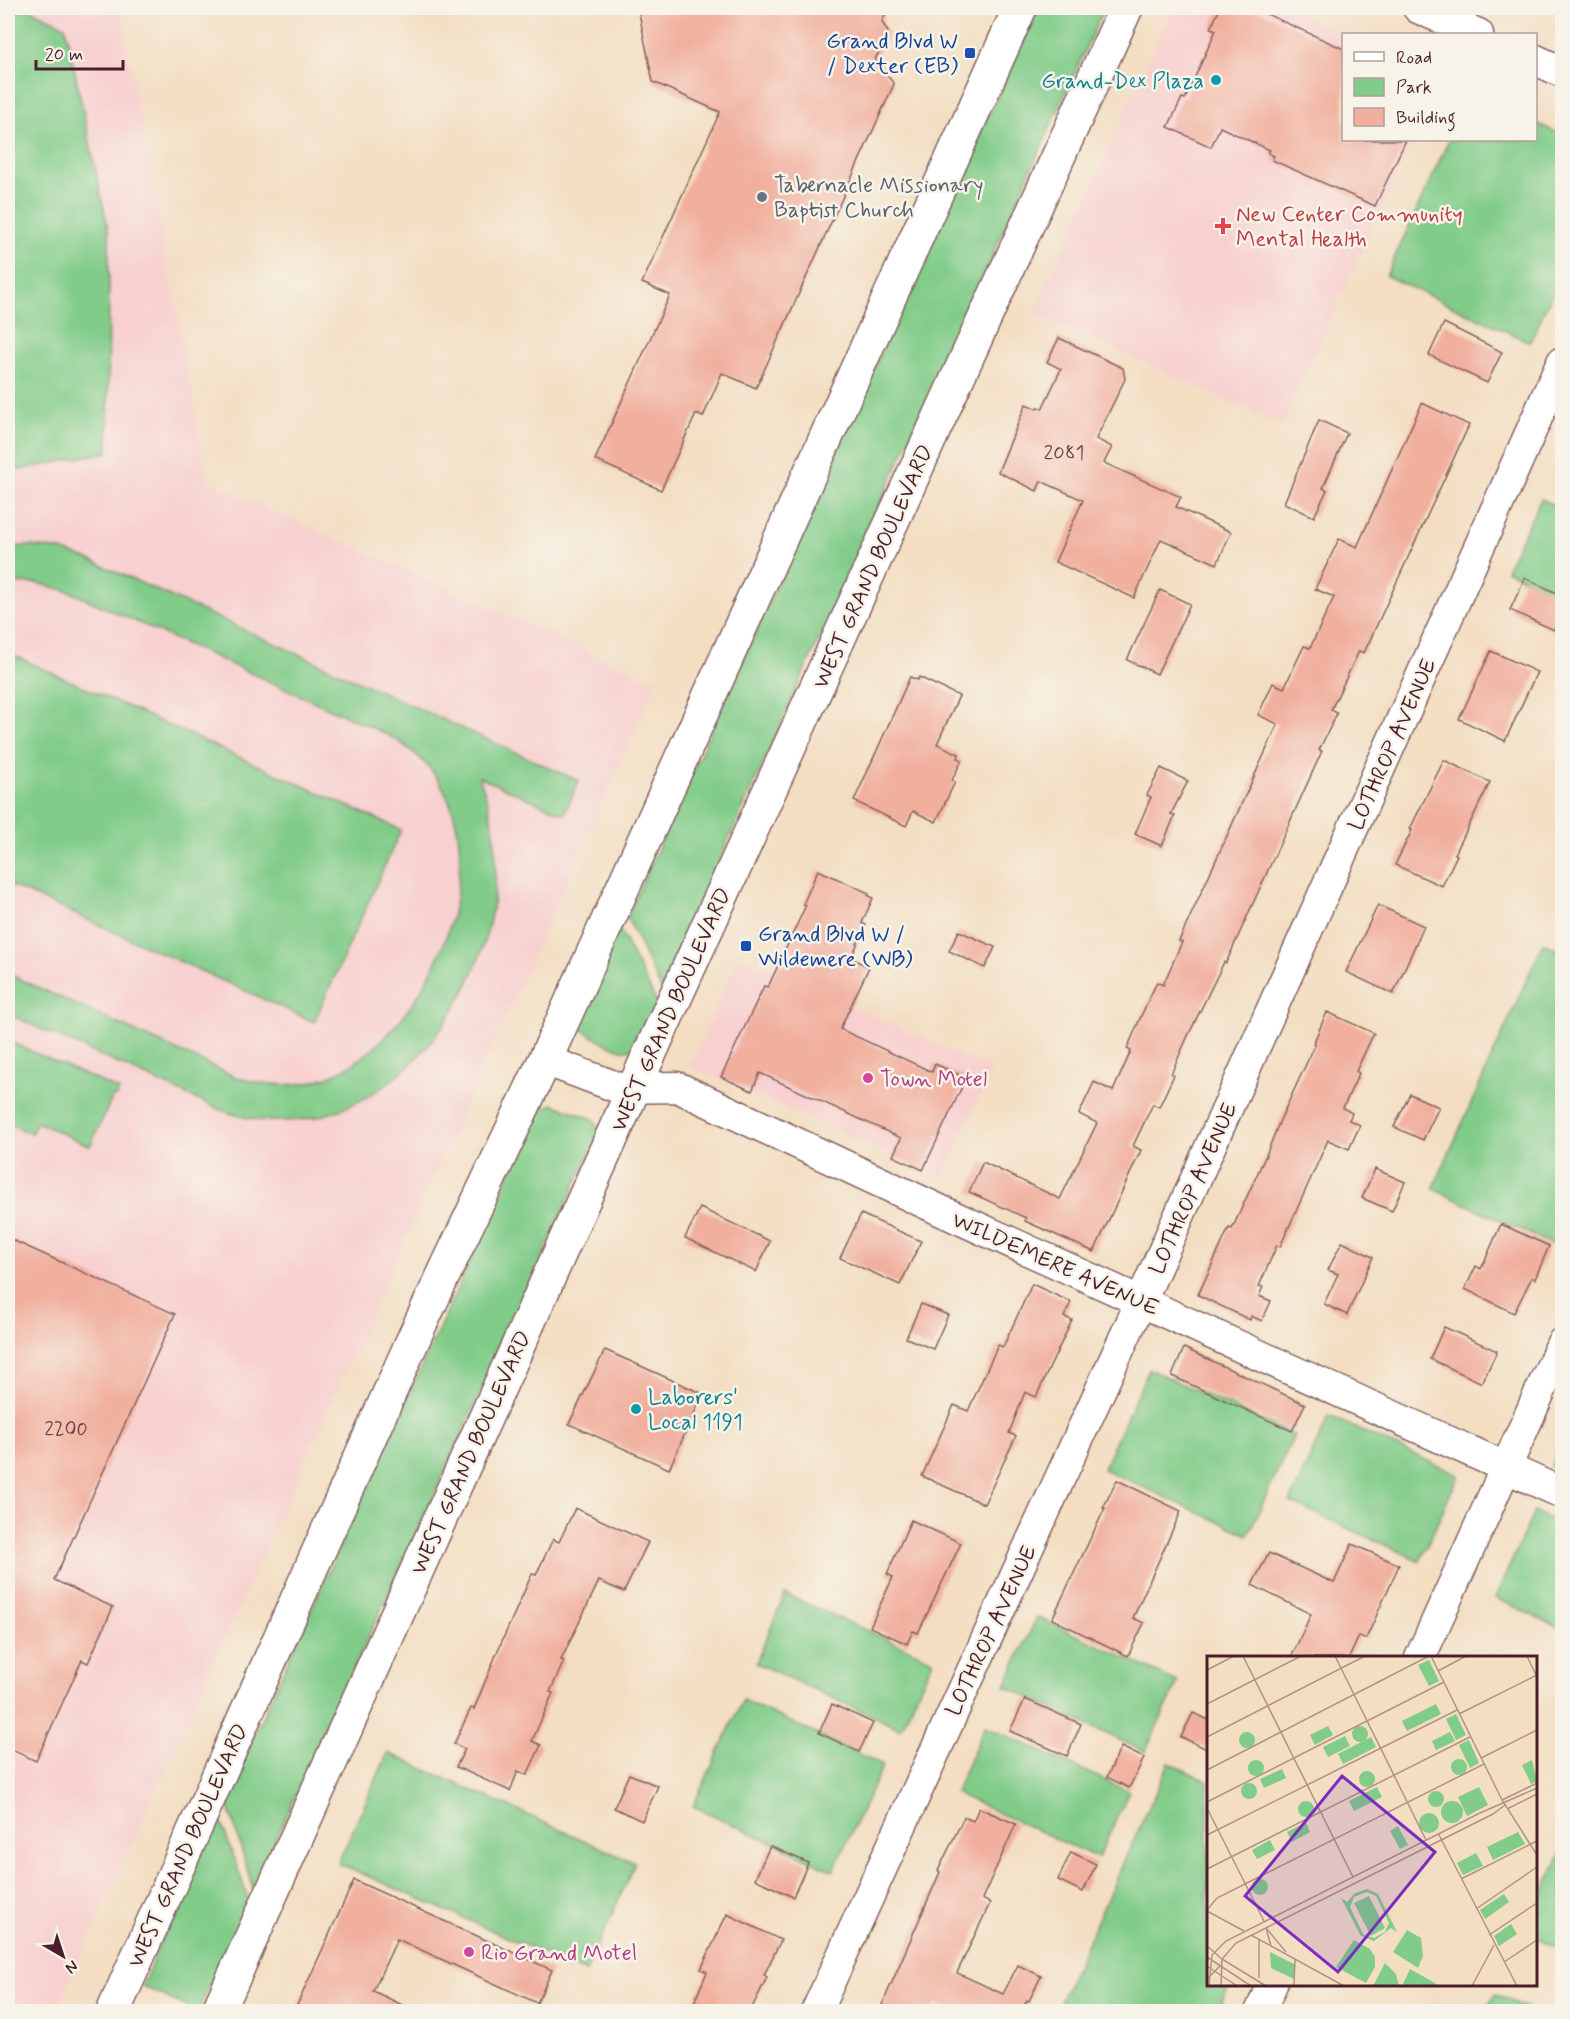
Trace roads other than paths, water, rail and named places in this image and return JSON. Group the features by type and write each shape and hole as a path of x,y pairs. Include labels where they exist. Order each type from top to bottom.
{"main road":[{"name":"WEST GRAND BOULEVARD","path":"113,2012 417,1331 545,1060 1020,8"},
{"name":"WEST GRAND BOULEVARD","path":"218,2012 634,1088 1126,8"}],"street":[{"path":"1418,8 1476,33"},
{"path":"1537,60 1563,72"},
{"name":"LOTHROP AVENUE","path":"816,2012 1141,1301 1563,362"},
{"name":"WILDEMERE AVENUE","path":"545,1060 619,1088 677,1087 944,1212 1563,1493"},
{"path":"1421,1656 1563,1343"},
{"path":"1260,2012 1271,1986"}],"place":[{"name":"Grand Blvd W / Dexter (EB)","path":"970,53"},
{"name":"Grand-Dex Plaza","path":"1216,80"},
{"name":"Tabernacle Missionary Baptist Church","path":"762,197"},
{"name":"New Center Community Mental Health","path":"1223,226"},
{"name":"Grand Blvd W / Wildemere (WB)","path":"746,946"},
{"name":"Town Motel","path":"868,1078"},
{"name":"Laborers' Local 1191","path":"636,1409"},
{"name":"Rio Grand Motel","path":"469,1952"}]}
